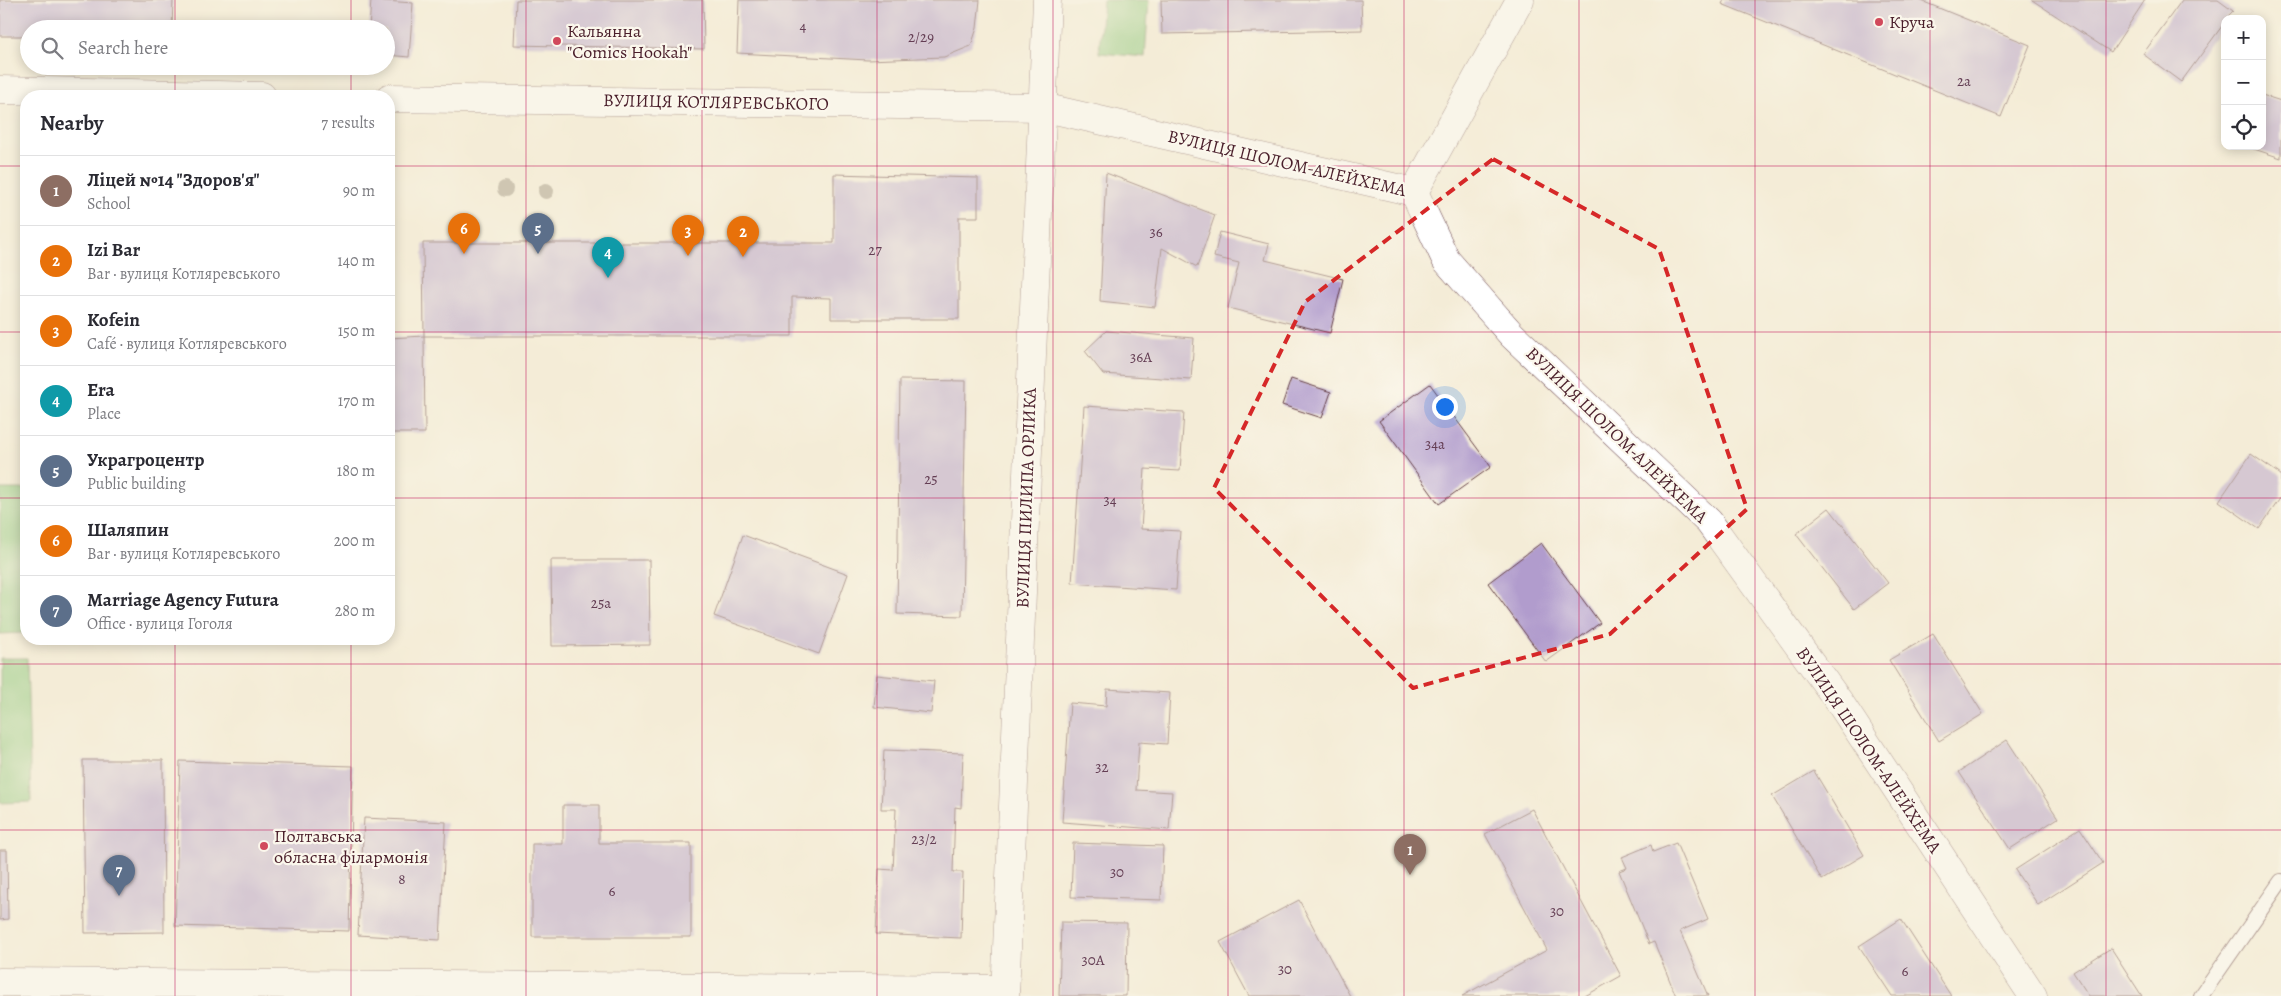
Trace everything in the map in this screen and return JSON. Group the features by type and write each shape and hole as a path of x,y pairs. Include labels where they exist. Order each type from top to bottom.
{"street":[{"name":"ВУЛИЦЯ ПИЛИПА ОРЛИКА","path":"1005,993 1047,0"},
{"path":"1414,192 1520,0"},
{"path":"0,90 20,90"},
{"name":"ВУЛИЦЯ КОТЛЯРЕВСЬКОГО","path":"395,98 1042,107"},
{"name":"ВУЛИЦЯ ШОЛОМ-АЛЕЙХЕМА","path":"1042,107 1414,192 1446,260 1512,335 1709,522 1840,702 2033,996"},
{"path":"0,982 1005,993"}],"lane":[{"path":"2202,996 2281,881"}],"highlighted area":[{"path":"1493,159 1659,249 1747,509 1610,634 1413,688 1214,488 1305,302"}],"green space":[{"path":"1103,0 1149,0 1145,57 1099,53"},
{"path":"0,489 20,489 20,633 0,634"},
{"path":"0,658 27,658 31,802 0,803"}],"building":[{"path":"0,0 173,0 172,20 20,20 20,36 0,36"},
{"path":"371,0 413,3 409,57 395,56 395,20 370,20"},
{"path":"516,0 703,0 704,49 514,45"},
{"path":"739,0 980,0 977,28 971,46 944,57 868,60 737,53"},
{"path":"1161,0 1361,0 1362,30 1162,34"},
{"path":"1724,0 1919,0 2030,45 2001,117 1722,4"},
{"path":"2032,0 2145,0 2111,52"},
{"path":"2182,0 2218,0 2233,11 2229,15 2221,15 2221,27 2181,82 2143,54"},
{"path":"2266,96 2281,101 2281,158 2257,150 2266,150"},
{"path":"1106,173 1215,215 1197,267 1162,248 1155,307 1100,301"},
{"path":"834,174 978,178 978,217 959,217 959,319 831,319 831,298 792,297 792,336 424,336 423,243 834,243"},
{"path":"1220,232 1269,244 1265,260 1343,279 1330,333 1228,308 1239,263 1214,257"},
{"path":"1106,331 1194,338 1191,380 1103,374 1085,351"},
{"path":"424,336 425,433 395,433 395,338"},
{"path":"1291,379 1331,392 1322,418 1282,405"},
{"path":"900,380 966,381 962,616 897,614"},
{"path":"1430,384 1491,467 1439,504 1379,421"},
{"path":"1084,406 1184,412 1180,471 1145,469 1141,529 1180,531 1176,590 1072,583"},
{"path":"2251,454 2281,475 2281,497 2259,529 2219,501"},
{"path":"1829,508 1888,583 1854,609 1796,534"},
{"path":"743,535 848,574 819,654 714,616"},
{"path":"1541,543 1600,623 1546,662 1488,583"},
{"path":"551,560 649,560 650,645 552,646"},
{"path":"1933,634 1983,714 1939,741 1889,660"},
{"path":"877,675 934,681 931,713 874,707"},
{"path":"1107,689 1170,693 1167,744 1139,742 1136,790 1172,792 1169,830 1062,822 1070,703 1106,706"},
{"path":"2007,740 2058,818 2010,849 1959,772"},
{"path":"884,750 963,753 961,808 955,807 953,872 963,872 961,938 876,934 879,869 893,870 896,809 881,809"},
{"path":"83,760 163,760 164,932 85,933"},
{"name":"Полтавська обласна філармонія","path":"180,761 353,766 349,931 175,926"},
{"path":"1814,771 1864,855 1822,880 1772,796"},
{"path":"563,805 599,805 599,843 691,843 691,937 532,937 532,844 563,844"},
{"path":"1532,809 1621,976 1585,996 1462,996 1547,950 1485,834"},
{"path":"364,818 446,822 440,940 358,935"},
{"path":"2080,828 2103,863 2038,905 2015,870"},
{"path":"1073,843 1163,846 1161,900 1071,897"},
{"path":"1676,843 1708,919 1680,931 1708,996 1676,996 1654,942 1649,944 1619,871 1627,868 1622,857 1651,845 1653,852"},
{"path":"0,850 7,850 8,919 0,920"},
{"path":"1299,900 1350,996 1249,996 1220,942"},
{"path":"1901,919 1951,996 1892,996 1859,946"},
{"path":"1061,922 1127,923 1126,996 1059,996"},
{"path":"2111,948 2142,996 2089,996 2073,972"}],"place":[{"name":"Круча","path":"1879,22"},
{"name":"Кальянна \"Comics Hookah\"","path":"557,41"},
{"name":"Шаляпин","path":"464,254"},
{"name":"Украгроцентр","path":"538,254"},
{"name":"Kofein","path":"688,256"},
{"name":"Izi Bar","path":"743,257"},
{"name":"Era","path":"608,278"},
{"name":"Полтавська обласна філармонія","path":"264,846"},
{"name":"Ліцей №14 \"Здоров'я\"","path":"1410,875"},
{"name":"Marriage Agency Futura","path":"119,896"}]}
